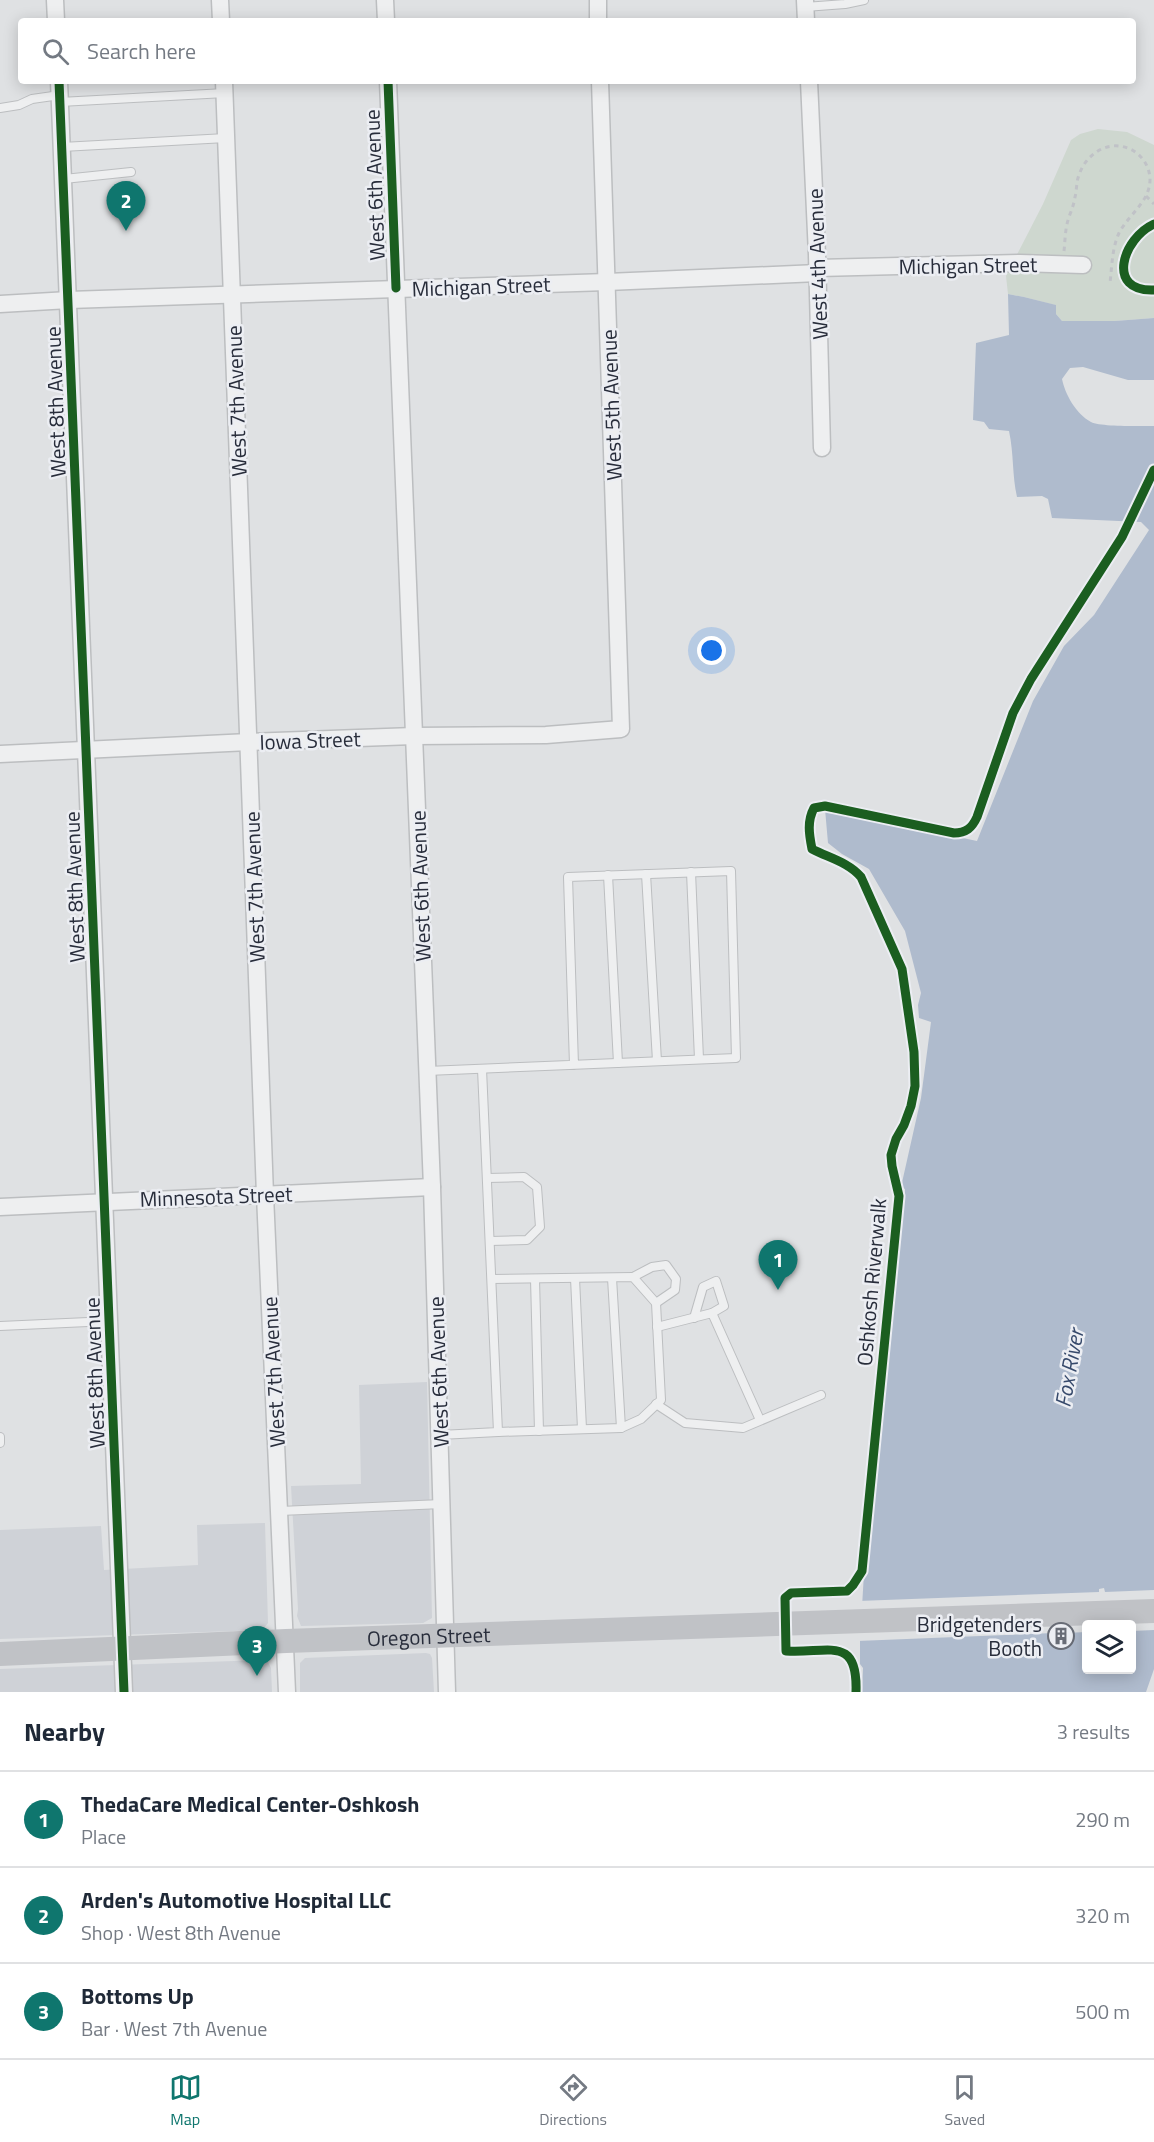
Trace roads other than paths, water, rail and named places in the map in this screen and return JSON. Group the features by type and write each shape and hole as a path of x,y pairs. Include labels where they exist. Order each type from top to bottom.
{"main road":[{"name":"Oregon Street","path":"0,1654 286,1641 1154,1611"}],"street":[{"path":"55,0 56,18"},
{"path":"220,0 221,18"},
{"path":"385,0 386,18"},
{"path":"598,0 598,18"},
{"name":"West 6th Avenue","path":"388,84 432,1186 447,1692"},
{"name":"West 5th Avenue","path":"600,84 621,729"},
{"name":"West 4th Avenue","path":"809,84 818,270 822,448"},
{"name":"West 7th Avenue","path":"224,87 265,1194 287,1692"},
{"name":"West 8th Avenue","path":"60,93 124,1692"},
{"name":"Michigan Street","path":"0,304 607,282 818,270 1020,263 1083,265"},
{"name":"Iowa Street","path":"0,754 414,736 546,735 621,729"},
{"name":"Minnesota Street","path":"0,1207 432,1186"}],"lane":[{"path":"806,9 864,0"},
{"path":"0,108 20,105 32,99 60,93 224,87"},
{"path":"62,147 227,138"},
{"path":"64,179 131,172"},
{"path":"427,1071 574,1065 699,1059 736,1058 731,871 568,876 574,1065"},
{"path":"691,872 699,1059"},
{"path":"646,874 657,1061"},
{"path":"608,875 618,1063"},
{"path":"482,1069 498,1432"},
{"path":"487,1178 524,1177 537,1187 540,1227 526,1239 490,1242"},
{"path":"492,1279 633,1277 652,1267 666,1265 676,1279 675,1290 656,1303"},
{"path":"440,1436 621,1428 641,1419 661,1400 656,1303 633,1277"},
{"path":"575,1278 582,1429"},
{"path":"612,1278 621,1428"},
{"path":"535,1279 539,1431"},
{"path":"657,1327 694,1318 712,1313 724,1305 716,1281 703,1287 694,1318"},
{"path":"712,1313 760,1420"},
{"path":"0,1326 110,1321"},
{"path":"656,1404 685,1423 743,1428 821,1395"},
{"path":"0,1437 0,1443"},
{"path":"280,1512 442,1504"}],"water":[{"name":"Fox River","path":"1008,294 1056,305 1056,314 1062,321 1154,318 1154,380 1128,380 1083,367 1070,368 1062,379 1072,403 1091,422 1154,426 1154,1669 1146,1692 862,1692 863,1668 860,1664 860,1641 864,1573 866,1573 905,1189 901,1187 921,1098 931,1022 919,1018 918,1005 921,993 905,931 869,869 828,843 825,809 977,841 1033,701 1064,646 1094,615 1149,530 1141,522 1052,518 1048,499 1042,496 1017,497 1009,431 989,429 984,422 973,420 976,343 1009,335"}],"place":[{"name":"Arden's Automotive Hospital LLC","path":"126,231"},
{"name":"ThedaCare Medical Center-Oshkosh","path":"778,1290"},
{"name":"Bridgetenders Booth","path":"1061,1636"},
{"name":"Bottoms Up","path":"257,1676"}]}
